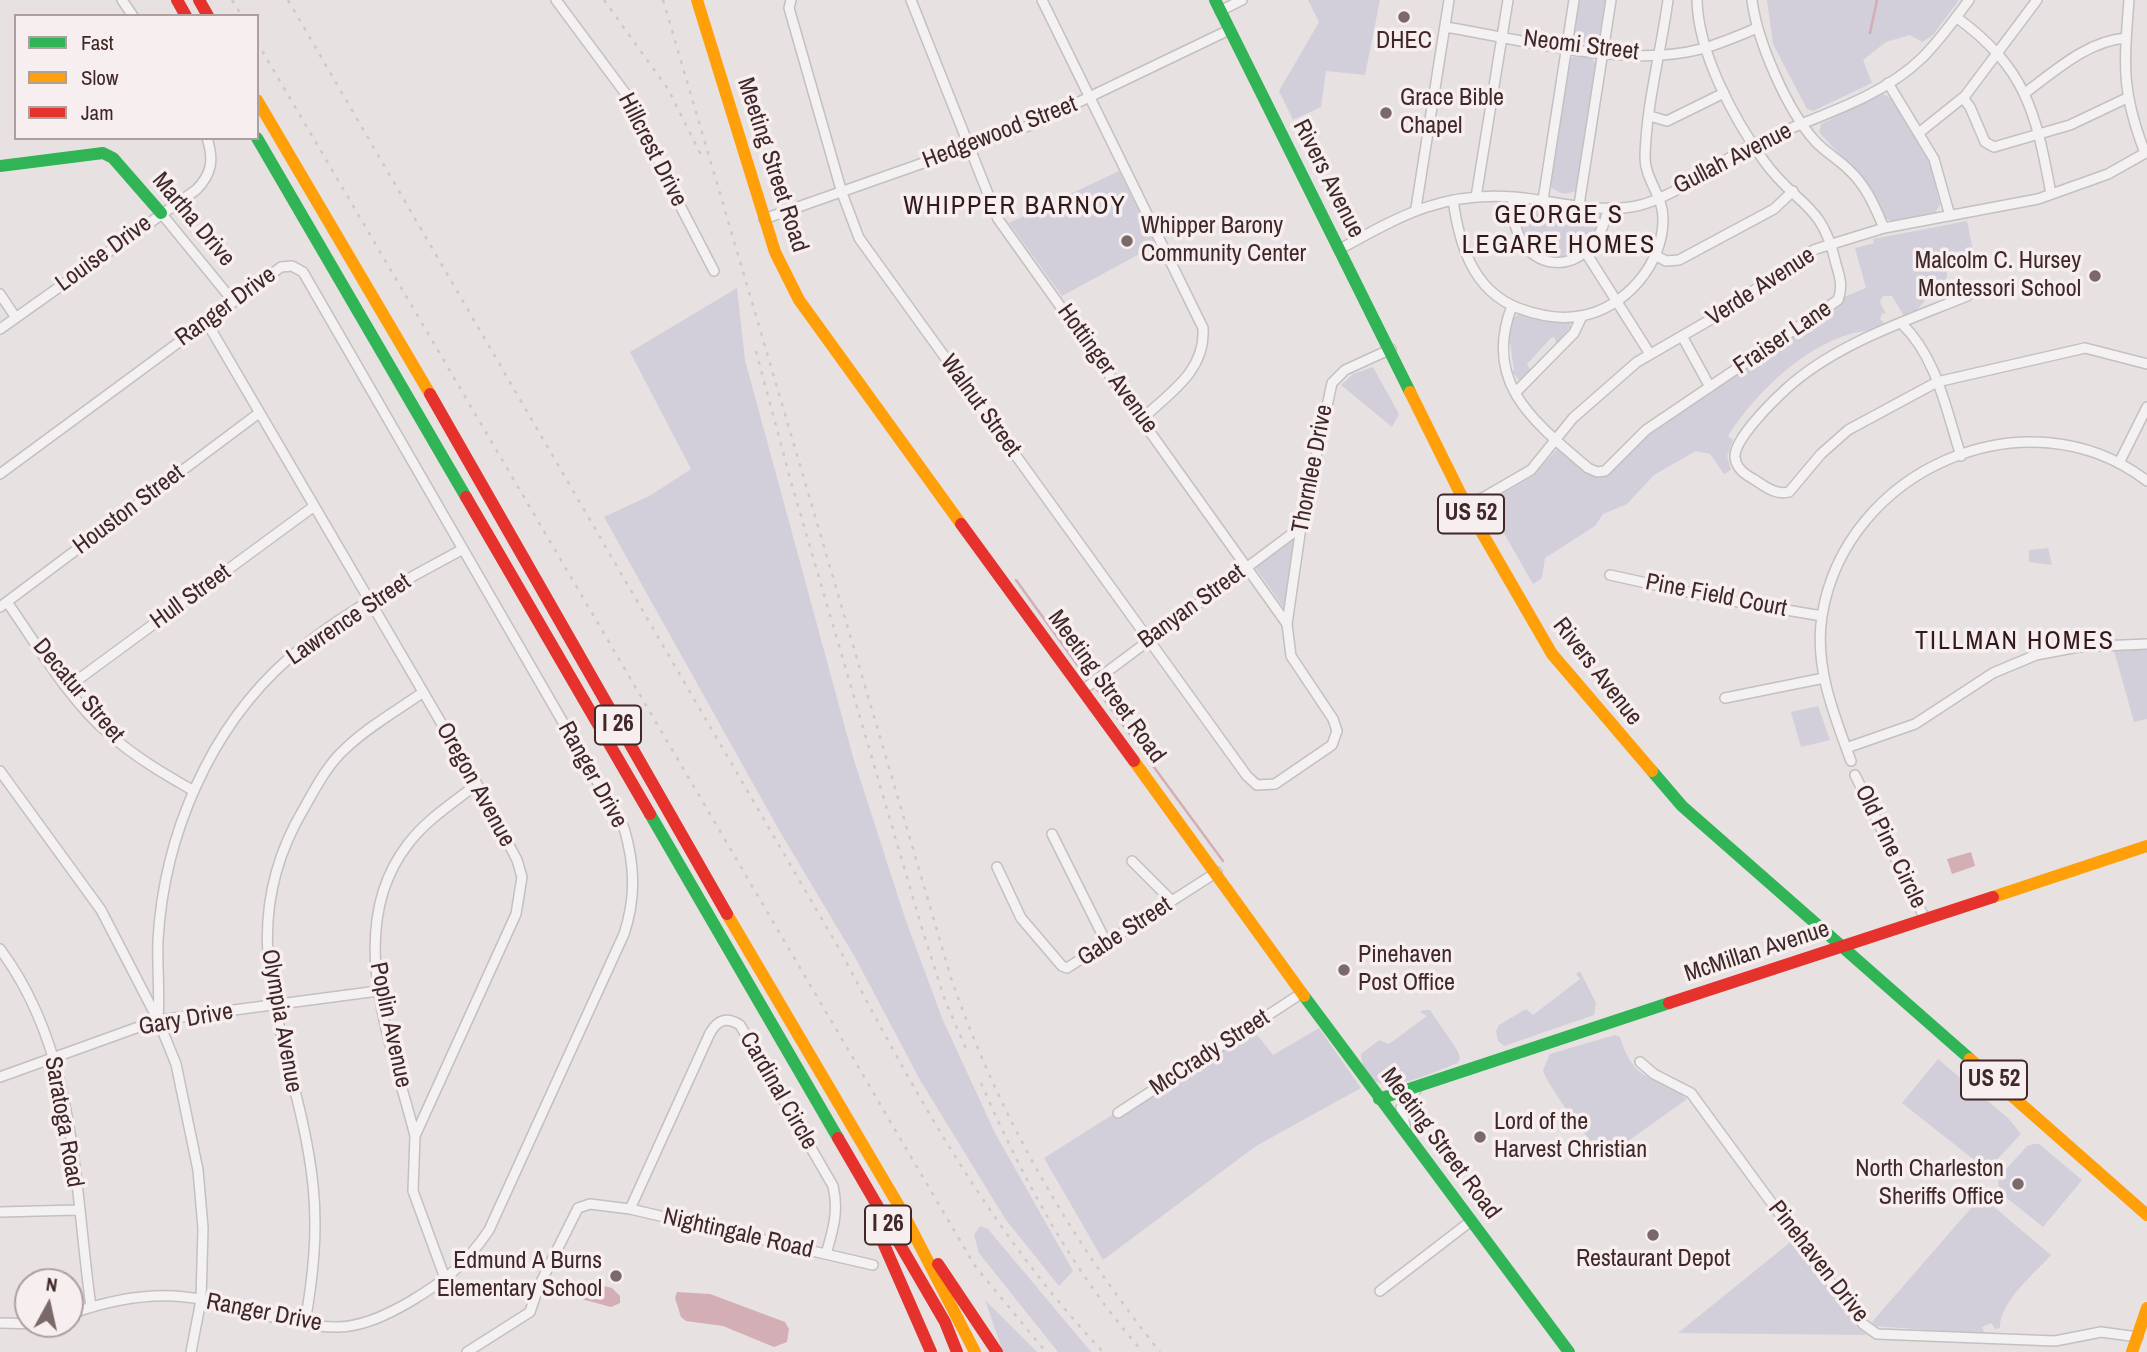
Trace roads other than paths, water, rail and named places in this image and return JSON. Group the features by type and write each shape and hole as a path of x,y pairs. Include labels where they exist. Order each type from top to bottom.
{"main road":[{"name":"Meeting Street Road","path":"697,0 775,252 799,300 1217,872 1379,1099 1569,1352"},
{"name":"Rivers Avenue","path":"1217,6 1391,349 1467,507 1552,654 1613,729 1682,806 2147,1215"},
{"name":"I 26","path":"259,103 488,492 685,844 903,1213 975,1352"},
{"name":"I 26","path":"258,140 945,1322 957,1352"},
{"name":"Martha Drive","path":"0,166 103,153 113,158 161,213"},
{"name":"McMillan Avenue","path":"1379,1099 2147,846"},
{"path":"815,1100 878,1230 931,1352"},
{"path":"903,1213 983,1327 997,1352"},
{"path":"2132,1352 2147,1308"}],"street":[{"name":"Hillcrest Drive","path":"556,0 634,105 671,188 714,271"},
{"name":"Walnut Street","path":"791,0 789,8 842,193 859,238 1247,776"},
{"name":"Hottinger Avenue","path":"911,0 969,148 1004,228 1143,418 1287,624 1291,656 1333,719 1337,731 1332,745 1275,784 1256,785 1247,776"},
{"path":"1042,0 1203,328 1201,352 1189,376 1143,418"},
{"path":"1217,6 1242,0"},
{"path":"1416,208 1449,0"},
{"path":"1476,197 1508,0"},
{"path":"1543,200 1573,0"},
{"path":"1579,205 1611,0"},
{"path":"1453,200 1458,234 1472,266 1491,291 1512,306 1549,317 1582,316 1615,301 1635,285 1656,255 1663,217 1660,197 1646,165 1650,116 1668,0"},
{"name":"Fraiser Lane","path":"1555,440 1588,468 1597,472 1605,471 1646,430 1835,305 1842,286 1832,244 1820,219 1773,173 1753,145 1724,93 1707,47 1697,0"},
{"path":"1752,0 1757,28 1766,54 1803,124 1816,143 1861,184 1884,228"},
{"name":"Gullah Avenue","path":"1340,249 1416,208 1453,200 1513,197 1608,208 1633,207 1660,197 1753,145 1856,102 1888,83 1920,60 1969,0"},
{"path":"1920,132 1962,98 2037,0"},
{"path":"2129,0 2124,76 2127,98 2146,153"},
{"path":"1956,17 1999,53 2025,93 2040,136 2052,194"},
{"name":"Neomi Street","path":"1445,27 1603,53 1661,54 1707,47 1757,28"},
{"name":"Hedgewood Street","path":"764,219 1031,125 1229,30"},
{"path":"2025,93 2079,54 2104,42 2126,38"},
{"path":"1888,83 1920,132 1944,185 1950,216"},
{"path":"1650,116 1667,121 1724,93"},
{"path":"1962,98 1989,145 2002,146 2040,136 2127,98"},
{"name":"Louise Drive","path":"0,329 196,190 208,177 212,162 207,140"},
{"name":"Verde Avenue","path":"1467,507 1531,470 1573,418 1619,376 1650,354 1727,310 1797,259 1832,244 1884,228 2052,194 2108,174 2146,153"},
{"path":"1656,255 1667,261 1679,260 1773,209 1793,191"},
{"path":"1513,197 1513,226 1526,250 1539,257 1564,262 1586,253 1605,227 1608,208"},
{"name":"Martha Drive","path":"161,213 233,301"},
{"path":"1586,253 1650,354"},
{"name":"Ranger Drive","path":"0,474 281,267 292,266 303,272 624,828 634,879 632,904 624,934 489,1230 473,1253 446,1280 365,1323 337,1327 174,1296 120,1299 84,1309"},
{"path":"0,294 16,317"},
{"path":"1967,296 1840,352 1788,387 1738,444 1735,458 1740,469 1772,491 1789,492 1821,454 1848,430 1937,382 2085,348 2147,364"},
{"path":"1512,306 1501,343 1505,372 1535,423 1555,440"},
{"path":"1516,392 1574,333 1582,316"},
{"name":"Oregon Avenue","path":"206,321 477,784 517,860 522,877 516,914 415,1136 413,1191 446,1280"},
{"path":"1901,323 1922,348 1937,382 1961,456"},
{"path":"1682,336 1710,387"},
{"name":"Thornlee Drive","path":"1287,624 1301,527 1332,383 1345,370 1391,349"},
{"path":"2119,463 2147,407"},
{"name":"Houston Street","path":"3,605 259,413"},
{"name":"Old Pine Circle","path":"1851,761 1824,678 1822,616 1838,561 1867,516 1905,482 1961,456 2012,444 2049,443 2091,452 2119,463 2147,481"},
{"name":"Hull Street","path":"68,687 313,507"},
{"name":"Banyan Street","path":"1084,689 1301,527"},
{"name":"Lawrence Street","path":"158,1020 160,927 170,863 181,822 212,754 246,701 289,658 368,601 463,549"},
{"name":"Pine Field Court","path":"1610,575 1715,598 1822,616"},
{"name":"Decatur Street","path":"3,605 107,733 148,764 194,791"},
{"path":"1846,748 1915,724 1993,673 2036,655 2078,647 2147,644"},
{"path":"1725,698 1824,678"},
{"name":"Olympia Avenue","path":"305,1323 313,1258 313,1185 267,970 267,930 272,889 291,830 323,774 343,750 422,693"},
{"path":"0,771 101,910 158,1020 177,1064 198,1170 202,1228 201,1300 191,1352"},
{"name":"Old Pine Circle","path":"1855,775 1925,919"},
{"name":"Poplin Avenue","path":"415,1136 378,991 376,921 390,873 408,844 428,822 477,784"},
{"path":"1052,834 1107,944"},
{"path":"1132,861 1172,901"},
{"name":"Gabe Street","path":"997,867 1021,918 1062,966 1073,967 1217,872"},
{"name":"Saratoga Road","path":"0,949 33,1005 54,1055 72,1150 77,1210 91,1307"},
{"name":"Gary Drive","path":"0,1077 54,1055 158,1020 378,991"},
{"name":"McCrady Street","path":"1118,1113 1303,993"},
{"name":"Cardinal Circle","path":"630,1209 710,1032 715,1024 724,1020 733,1021 740,1025 833,1186 837,1204 836,1222 826,1254"},
{"name":"Pinehaven Drive","path":"1640,1062 1654,1074 1691,1093 1863,1324 1877,1334 2054,1341 2101,1332 2138,1337"},
{"path":"1407,1136 1409,1129 1401,1108 1421,1085"},
{"name":"Nightingale Road","path":"467,1352 530,1312 538,1288 578,1209 590,1204 630,1209 873,1265"},
{"path":"0,1212 77,1210"},
{"path":"1380,1291 1471,1221"}],"waterway":[{"path":"1870,33 1877,0"},
{"path":"1016,580 1081,670"},
{"path":"1095,687 1223,861"}],"railway":[{"path":"232,0 241,14"},
{"path":"288,0 841,952 927,1110 958,1161 1026,1260 1103,1352"},
{"path":"604,0 668,89 702,157"},
{"path":"663,0 951,978 991,1079 1039,1174 1096,1265 1160,1352"},
{"path":"259,45 975,1266 1046,1352"},
{"path":"756,351 791,482 923,932 945,1000 967,1051"},
{"path":"981,1083 1051,1224 1094,1290 1143,1352"}],"place":[{"name":"DHEC","path":"1404,17"},
{"name":"Grace Bible Chapel","path":"1386,113"},
{"name":"Whipper Barony Community Center","path":"1127,241"},
{"name":"Malcolm C. Hursey Montessori School","path":"2095,276"},
{"name":"Pinehaven Post Office","path":"1344,970"},
{"name":"Lord of the Harvest Christian","path":"1480,1137"},
{"name":"North Charleston Sheriffs Office","path":"2018,1184"},
{"name":"Restaurant Depot","path":"1653,1235"},
{"name":"Edmund A Burns Elementary School","path":"616,1276"}],"district":[{"name":"WHIPPER BARNOY","path":"1015,207"},
{"name":"GEORGE S LEGARE HOMES","path":"1559,231"},
{"name":"TILLMAN HOMES","path":"2015,642"}]}
